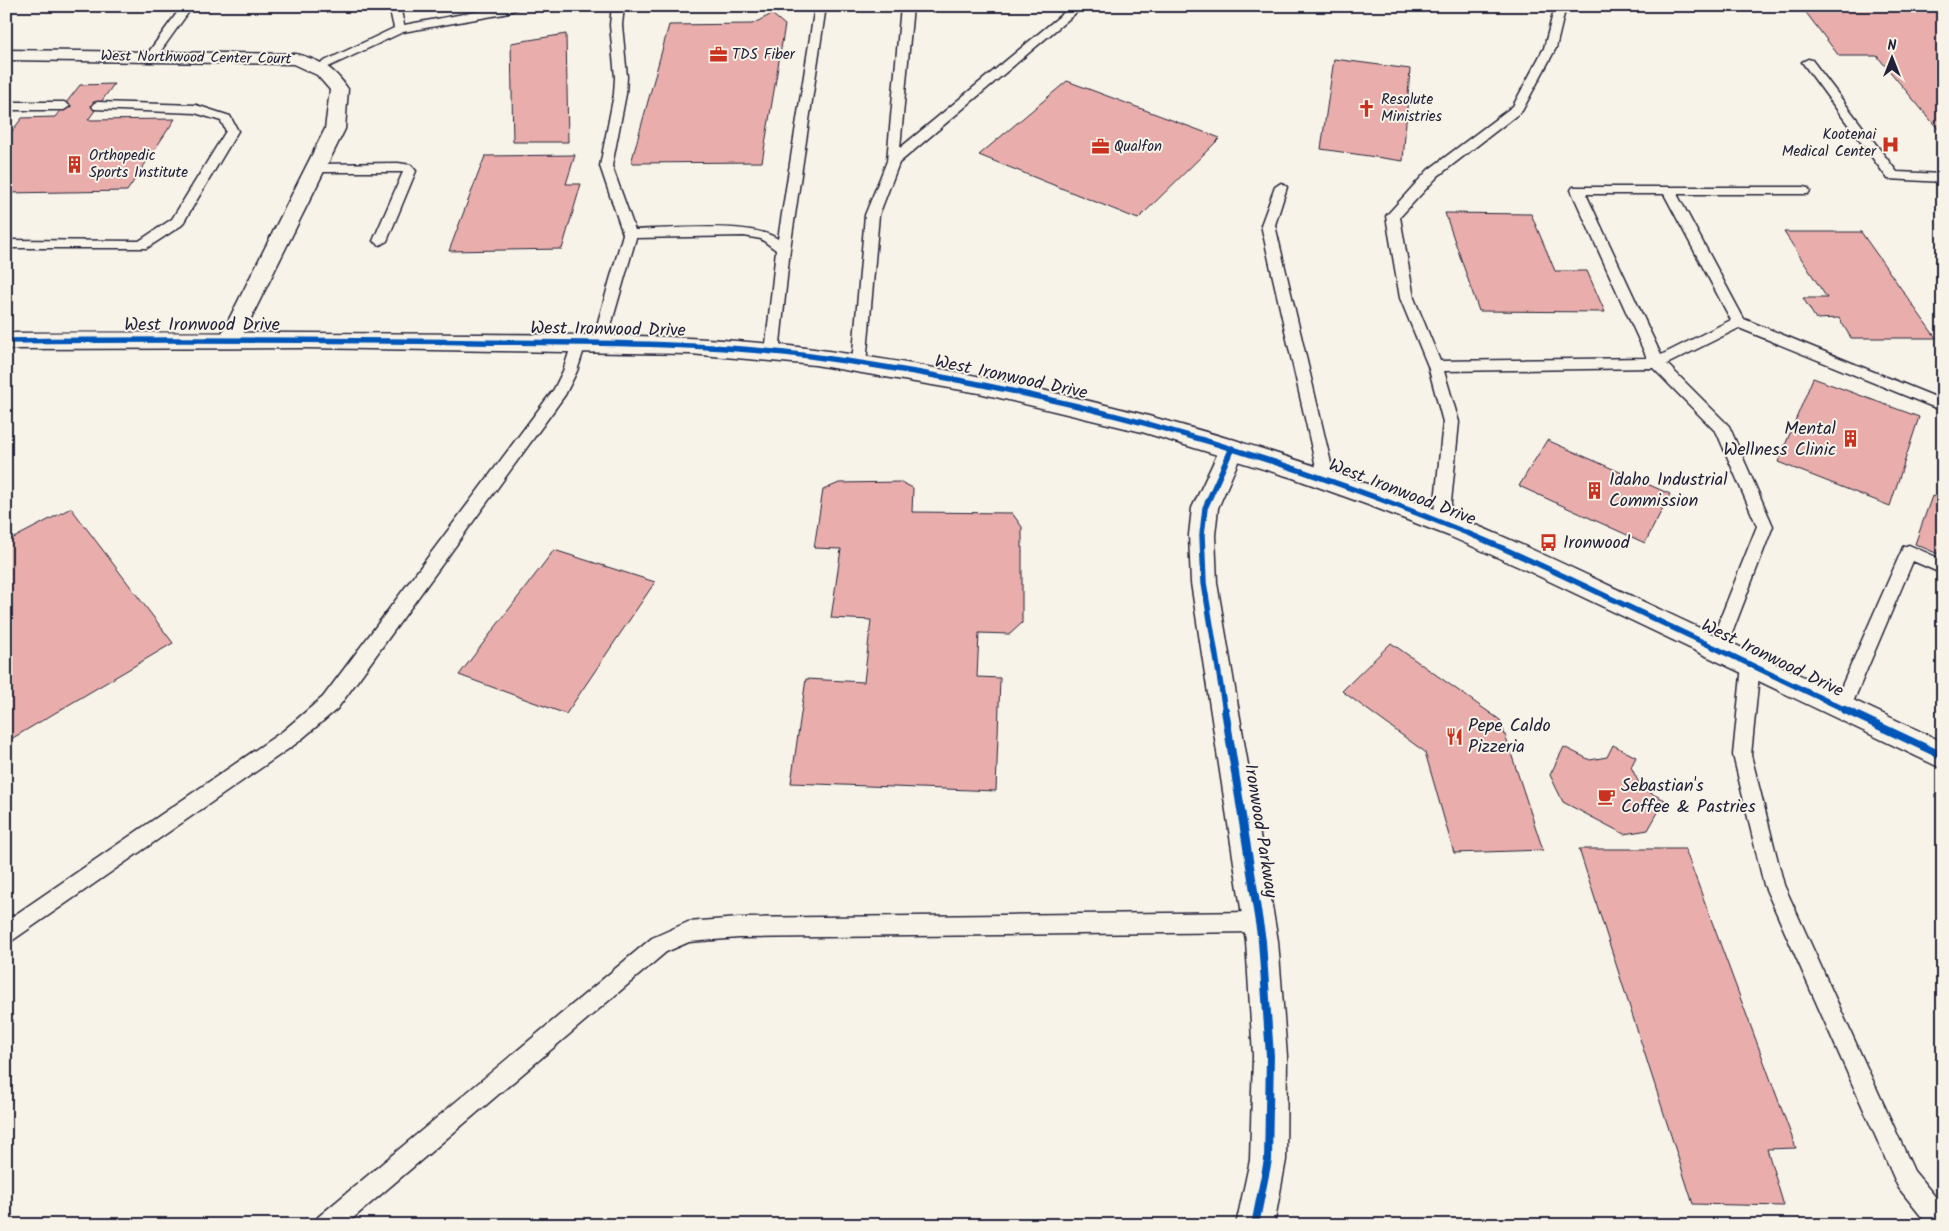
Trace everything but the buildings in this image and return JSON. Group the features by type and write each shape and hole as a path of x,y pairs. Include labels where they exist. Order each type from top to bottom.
{"street":[{"name":"West Northwood Center Court","path":"8,57 296,59 324,71 339,89 335,129 230,339"},
{"name":"West Ironwood Drive","path":"6,341 230,339 589,343 706,347 811,356 977,384 1118,416 1232,448 1327,480 1441,522 1562,575 1841,708 1941,751"},
{"name":"Ironwood Parkway","path":"1232,448 1205,508 1202,535 1204,583 1260,922 1270,1056 1268,1160 1255,1225"}],"lane":[{"path":"151,57 188,6"},
{"path":"395,6 400,28"},
{"path":"318,68 400,28 504,11 518,6"},
{"path":"6,933 290,737 330,703 560,391 570,371 589,343 630,234 606,166 620,94 621,77 616,26 618,6"},
{"path":"772,353 783,249 821,6"},
{"path":"859,364 872,215 893,161 907,6"},
{"path":"893,161 1079,6"},
{"path":"1441,522 1451,422 1436,366 1407,298 1393,216 1433,173 1518,108 1550,48 1561,6"},
{"path":"1808,62 1893,176 1943,178"},
{"path":"6,106 64,106"},
{"path":"6,244 142,245 177,222 232,131 226,118 196,109 98,106"},
{"path":"316,168 398,167 406,168 410,172 380,241"},
{"path":"1281,187 1268,225 1327,480"},
{"path":"1717,649 1765,526 1724,430 1657,362 1578,190 1803,191"},
{"path":"1668,190 1739,322 1943,406"},
{"path":"630,234 744,232 765,236 783,249"},
{"path":"1436,366 1657,362 1739,322"},
{"path":"1841,708 1909,552 1943,567"},
{"path":"1751,665 1742,755 1774,885 1906,1179 1943,1225"},
{"path":"326,1225 659,945 688,932 739,928 1260,922"}],"cycle path":[{"path":"6,341 303,340 606,343 690,346 732,348 815,357 979,385 1142,423 1222,446 1302,471 1458,529 1538,564 1943,756"},
{"path":"1232,448 1205,508 1202,535 1204,583 1262,941 1270,1056 1268,1160 1255,1225"}],"place":[{"name":"TDS Fiber","path":"718,55"},
{"name":"Resolute Ministries","path":"1367,109"},
{"name":"Kootenai Medical Center","path":"1890,144"},
{"name":"Qualfon","path":"1100,147"},
{"name":"Orthopedic Sports Institute","path":"75,165"},
{"name":"Mental Wellness Clinic","path":"1850,439"},
{"name":"Idaho Industrial Commission","path":"1595,490"},
{"name":"Ironwood","path":"1549,543"},
{"name":"Pepe Caldo Pizzeria","path":"1454,736"},
{"name":"Sebastian's Coffee & Pastries","path":"1607,796"}]}
